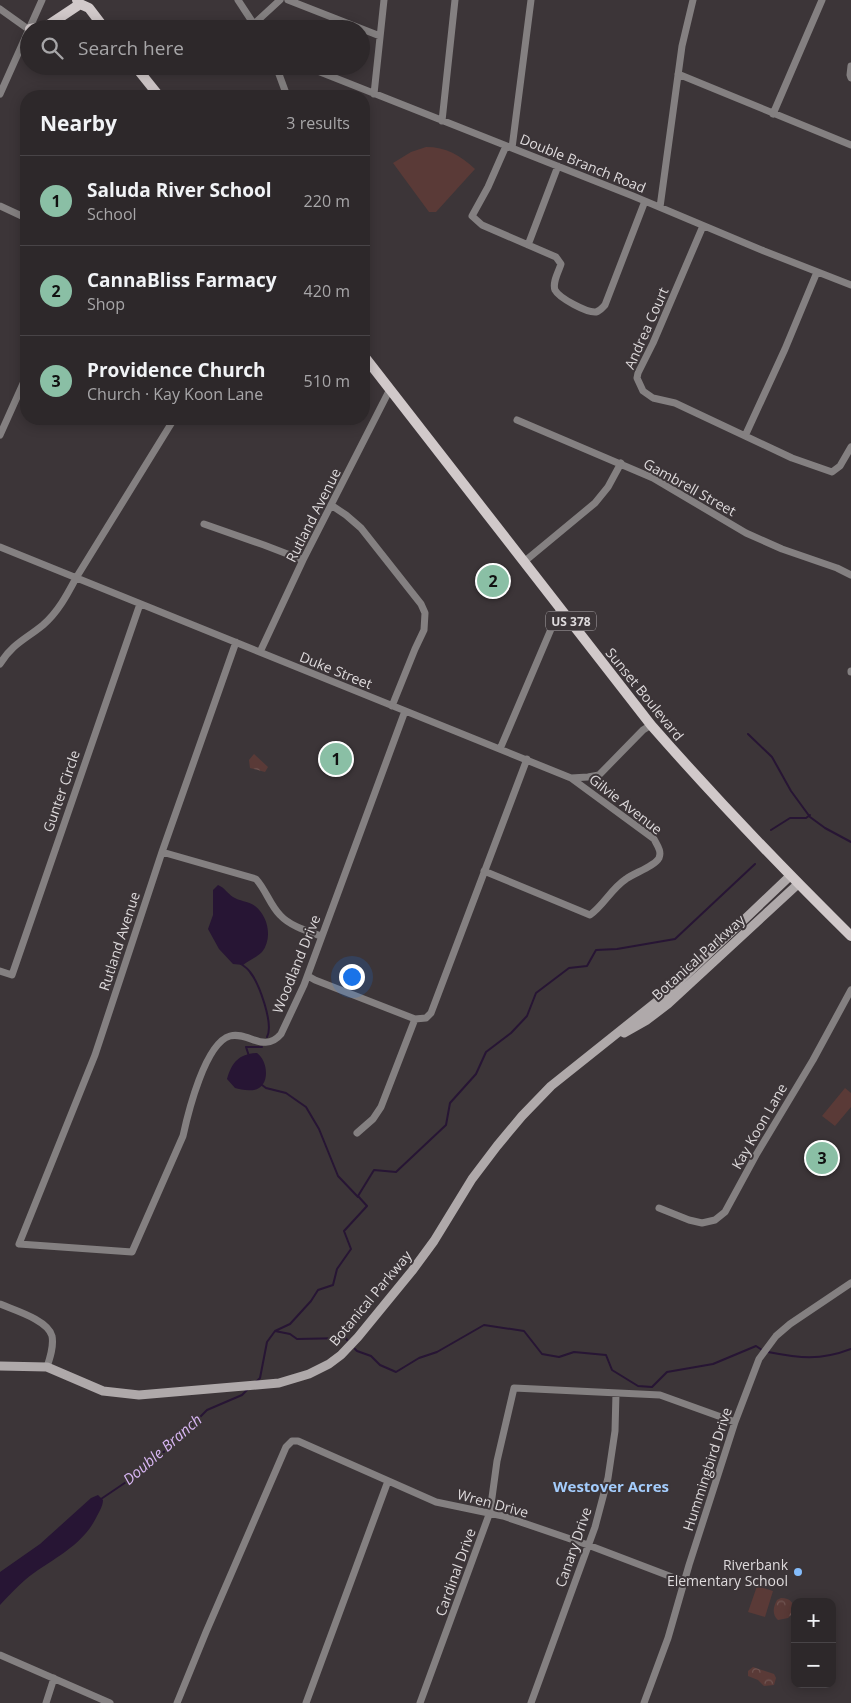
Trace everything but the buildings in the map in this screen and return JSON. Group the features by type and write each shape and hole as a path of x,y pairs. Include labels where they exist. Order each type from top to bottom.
{"main road":[{"path":"57,20 84,3 98,20"},
{"path":"142,75 154,90"},
{"name":"Sunset Boulevard","path":"370,364 651,725 684,763 794,880 851,936"}],"street":[{"path":"33,20 42,0"},
{"path":"238,0 252,20"},
{"path":"262,20 280,0"},
{"path":"288,0 339,20"},
{"path":"374,94 384,0"},
{"path":"442,121 455,0"},
{"path":"531,0 509,147 472,216 482,225 556,257 561,264 554,284 558,295 587,310 595,312 601,310 605,305 645,201"},
{"path":"660,207 686,23 694,0"},
{"path":"773,114 822,0"},
{"path":"0,9 20,23"},
{"path":"370,32 380,36"},
{"path":"0,94 20,49"},
{"path":"851,66 851,78"},
{"path":"678,74 851,145"},
{"path":"279,75 285,90"},
{"name":"Double Branch Road","path":"326,75 364,90"},
{"name":"Double Branch Road","path":"370,92 558,166 851,285"},
{"path":"528,245 558,166"},
{"path":"0,206 20,215"},
{"name":"Andrea Court","path":"703,226 637,378 643,391 653,398 675,403 745,436"},
{"path":"817,272 786,349 745,436 792,458 832,472 840,466 851,447"},
{"name":"Rutland Avenue","path":"260,652 303,560 390,389"},
{"path":"0,435 20,390"},
{"name":"Gambrell Street","path":"517,420 621,463 674,489 746,533 851,575"},
{"path":"0,664 13,646 51,617 66,598 76,578 170,425"},
{"path":"524,562 595,503 608,487 621,463"},
{"path":"331,506 362,528 421,604 425,613 424,630 392,706"},
{"path":"204,524 264,544 303,560"},
{"name":"Duke Street","path":"0,548 571,778 599,775 643,730 651,725"},
{"name":"Gunter Circle","path":"0,971 12,976 140,604"},
{"path":"500,749 560,608"},
{"name":"Rutland Avenue","path":"132,1252 19,1244 95,1055 162,852 236,642"},
{"name":"Woodland Drive","path":"132,1252 183,1136 187,1116 200,1079 214,1049 226,1038 232,1036 242,1036 261,1042 270,1042 281,1034 308,976 321,936 405,711"},
{"path":"308,976 416,1019 426,1018 431,1013 437,998 527,759"},
{"name":"Gilvie Avenue","path":"484,871 590,915 596,911 624,880 652,865 658,858 659,848 654,839 571,778"},
{"path":"162,852 256,879 264,888 279,915 299,928 321,936"},
{"name":"Botanical Parkway","path":"0,1366 47,1367 95,1388 120,1394 139,1395 242,1387 294,1379 318,1370 335,1360 349,1347 423,1257 472,1179 522,1116 551,1086 665,995 794,880"},
{"name":"Kay Koon Lane","path":"659,1208 702,1223 715,1220 725,1212 756,1155 813,1060 851,990"},
{"path":"357,1133 373,1119 381,1107 416,1019"},
{"name":"Hummingbird Drive","path":"644,1703 668,1638 689,1564 736,1422 749,1384 764,1350 790,1324 851,1283"},
{"path":"0,1304 40,1322 48,1328 52,1341 47,1367"},
{"name":"Cardinal Drive","path":"420,1703 490,1512 497,1461 514,1388 616,1394"},
{"path":"616,1394 660,1395 736,1422"},
{"name":"Canary Drive","path":"530,1703 588,1545 608,1478 615,1431 616,1394"},
{"name":"Wren Drive","path":"177,1703 286,1447 292,1441 298,1441 436,1502 490,1512 588,1545 685,1582"},
{"path":"306,1703 388,1481"},
{"path":"0,1655 110,1703"},
{"path":"46,1703 54,1678"}],"green space":[{"path":"426,147 440,148 452,153 475,169 436,212 429,212 393,163 411,152"},
{"path":"254,754 268,767 265,772 250,768 249,760"},
{"path":"845,1088 851,1093 851,1107 835,1126 822,1116"},
{"path":"757,1586 773,1591 765,1617 748,1612"},
{"path":"781,1598 791,1602 791,1615 788,1618 778,1620 775,1616 774,1608 777,1600"},
{"path":"753,1667 774,1674 776,1678 774,1685 764,1686 758,1680 748,1676 748,1671"}],"shaded area":[{"path":"218,885 233,897 255,906 266,921 268,934 262,952 243,965 233,964 219,949 208,929 213,915 213,890"},
{"path":"257,1053 265,1065 265,1081 259,1088 254,1090 235,1088 227,1079 231,1068 241,1057"},
{"path":"98,1495 103,1500 102,1507 82,1538 25,1580 0,1605 0,1572 40,1544 91,1498"}],"waterway":[{"path":"748,734 772,757 791,791 810,817 825,828 851,842"},
{"name":"Double Branch","path":"771,830 790,818 806,818 810,815"},
{"name":"Double Branch","path":"367,1206 358,1196 374,1170 396,1172 446,1125 450,1103 476,1074 486,1052 511,1033 527,1016 536,993 569,968 587,966 596,950 617,949 675,939 755,864"},
{"path":"241,964 254,977 261,994 269,1023 267,1037"},
{"path":"249,1056 246,1047 262,1047"},
{"path":"262,1085 266,1088 286,1093 306,1107 319,1129 338,1176 358,1197"},
{"name":"Double Branch","path":"257,1381 260,1378 267,1342 275,1331 290,1324 311,1301 318,1290 333,1285 337,1269 351,1249 344,1231 367,1206"},
{"path":"355,1349 371,1356 380,1365 396,1372 419,1358 437,1352 484,1325 524,1331 542,1354 559,1357 574,1352 606,1355 612,1370 638,1386 652,1387 667,1372 713,1364 756,1346 762,1350"},
{"path":"275,1331 290,1334 297,1339 346,1338 347,1340"},
{"path":"768,1352 790,1356 819,1357 851,1349"},
{"name":"Double Branch","path":"101,1499 138,1474 173,1444 207,1410 242,1395 248,1389"}],"place":[{"name":"CannaBliss Farmacy","path":"493,581"},
{"name":"Saluda River School","path":"336,759"},
{"name":"Providence Church","path":"822,1158"},
{"name":"Riverbank Elementary School","path":"798,1572"}],"district":[{"name":"Westover Acres","path":"611,1486"}]}
